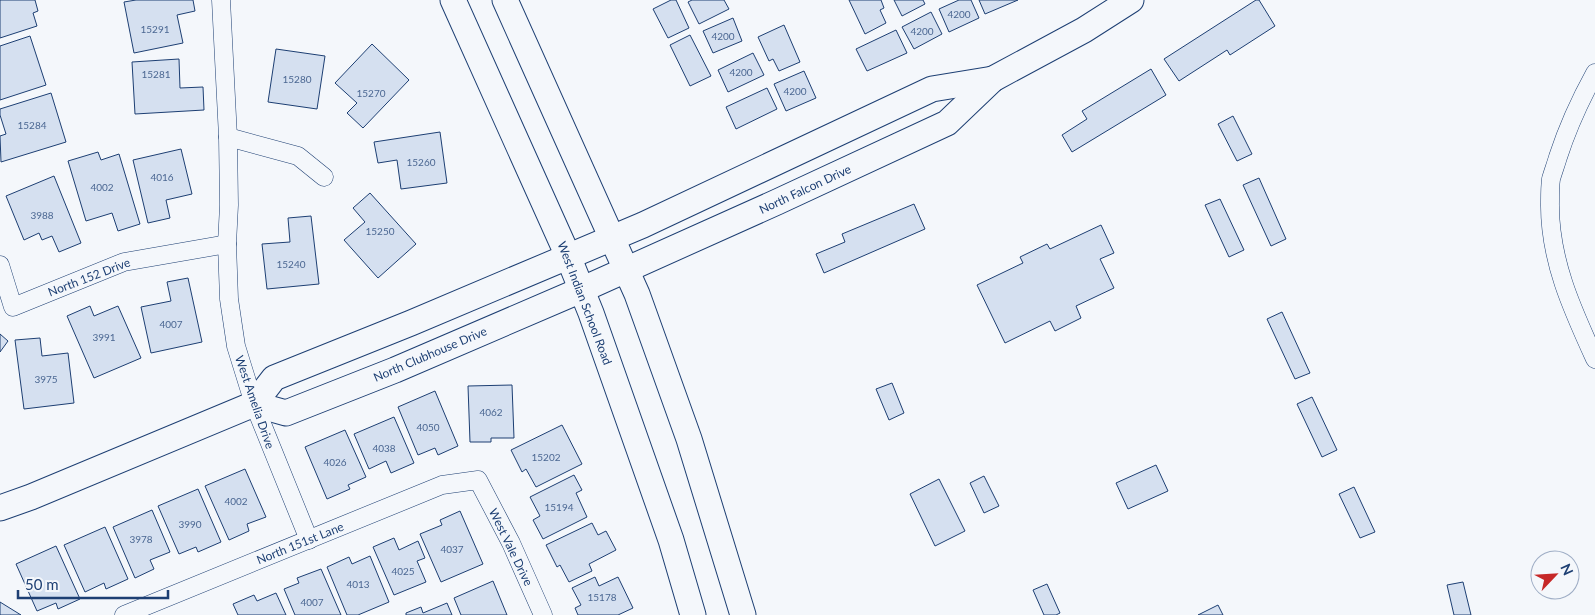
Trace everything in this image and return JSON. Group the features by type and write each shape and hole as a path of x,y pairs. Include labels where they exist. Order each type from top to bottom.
{"street":[{"name":"West Amelia Drive","path":"221,0 228,138 229,205 227,244 229,299 236,346 254,404 309,540"},
{"name":"West Indian School Road","path":"453,0 590,247 626,269 637,294 689,439 743,615"},
{"name":"West Indian School Road","path":"505,0 590,247 581,290 650,479 671,540 693,615"},
{"name":"North Falcon Drive","path":"604,280 671,251 947,123 993,80 1084,30 1131,0"},
{"path":"1595,73 1574,111 1562,145 1551,180 1550,215 1553,247 1560,277 1570,306 1595,359"},
{"name":"North Falcon Drive","path":"590,247 643,225 932,89 993,80"},
{"path":"228,138 298,156 324,177"},
{"name":"North 152 Drive","path":"0,265 13,307 124,262 227,244"},
{"path":"0,508 31,498 254,404 274,378 590,247"},
{"name":"North Clubhouse Drive","path":"254,404 286,413 395,370 604,280"},
{"path":"411,322 425,356"},
{"name":"North 151st Lane","path":"124,615 442,485 478,480"},
{"name":"West Vale Drive","path":"478,480 511,543 543,615"}],"building":[{"path":"0,0 35,0 38,11 33,13 37,26 0,38"},
{"path":"136,0 193,0 195,11 177,15 183,43 134,53 124,2"},
{"path":"671,0 676,0 689,28 668,38 653,9"},
{"path":"692,0 724,0 729,9 699,24 688,2"},
{"path":"849,0 881,0 884,8 880,10 886,23 865,34"},
{"path":"894,0 923,0 925,4 902,16"},
{"path":"959,0 971,0 979,18 949,32 939,9"},
{"path":"979,0 1018,0 985,14"},
{"path":"1256,0 1259,0 1275,26 1230,55 1227,50 1179,81 1164,59"},
{"path":"931,12 942,34 914,49 902,27"},
{"path":"733,18 742,41 713,53 703,31"},
{"path":"784,25 800,62 779,71 773,59 769,61 758,37"},
{"path":"896,30 907,53 867,71 856,49"},
{"path":"690,35 711,76 690,86 670,45"},
{"path":"30,36 46,85 0,100 0,46"},
{"path":"372,44 409,80 363,128 347,113 357,103 335,83"},
{"path":"276,49 325,56 317,109 268,102"},
{"path":"753,53 764,75 728,92 718,70"},
{"path":"179,59 180,88 203,87 204,110 135,114 132,62"},
{"path":"1151,69 1166,95 1072,152 1062,135 1087,119 1082,111"},
{"path":"804,71 816,98 786,111 774,84"},
{"path":"767,88 777,109 736,129 726,107"},
{"path":"51,93 66,142 1,162 0,136 6,134 0,109"},
{"path":"1233,116 1252,154 1237,161 1218,124"},
{"path":"440,132 447,183 401,189 397,160 378,163 374,142"},
{"path":"181,149 192,194 166,200 170,218 148,223 133,160"},
{"path":"98,152 101,160 119,154 140,224 118,231 112,213 86,221 68,161"},
{"path":"54,176 81,243 59,252 52,236 42,240 39,233 24,240 6,196"},
{"path":"1259,178 1286,239 1271,246 1243,185"},
{"path":"370,193 416,244 378,278 344,240 365,222 353,208"},
{"path":"1220,199 1244,250 1229,257 1205,205"},
{"path":"914,204 925,229 824,273 816,254 845,242 842,234"},
{"path":"311,216 319,284 267,289 262,244 290,242 288,218"},
{"path":"1101,225 1114,253 1100,259 1114,288 1076,306 1081,318 1055,331 1050,321 1005,343 977,285 1023,263 1020,257 1047,244 1050,249"},
{"path":"188,278 202,342 151,353 141,307 171,301 167,282"},
{"path":"90,306 94,316 118,306 141,358 94,378 67,316"},
{"path":"1282,312 1310,373 1295,379 1267,319"},
{"path":"0,334 8,341 0,352"},
{"path":"40,338 42,356 68,353 74,403 24,409 15,340"},
{"path":"892,383 904,413 889,420 876,389"},
{"path":"512,385 514,438 491,438 491,442 470,442 468,386"},
{"path":"435,391 458,446 438,455 435,448 418,455 398,407"},
{"path":"1312,397 1337,450 1322,457 1297,404"},
{"path":"394,417 414,463 391,473 386,461 369,469 354,434"},
{"path":"562,425 582,464 536,487 526,469 522,472 511,450"},
{"path":"345,430 366,477 348,485 350,489 327,499 305,447"},
{"path":"1156,465 1168,491 1128,509 1116,483"},
{"path":"245,469 266,517 247,524 249,531 229,540 205,486"},
{"path":"574,475 582,490 576,493 587,517 543,539 533,520 540,516 530,497"},
{"path":"984,476 999,506 984,513 970,483"},
{"path":"939,479 965,531 935,546 910,494"},
{"path":"1354,487 1375,532 1360,538 1339,494"},
{"path":"198,489 221,542 198,552 196,547 179,554 158,506"},
{"path":"152,510 170,552 150,560 154,569 135,578 113,527"},
{"path":"460,511 483,564 441,582 420,534 442,525 440,520"},
{"path":"592,523 598,535 606,531 616,550 589,564 592,571 569,582 560,565 557,567 546,545"},
{"path":"105,527 128,579 106,589 104,583 85,592 64,545"},
{"path":"394,538 399,550 418,541 425,558 417,561 426,582 394,595 373,547"},
{"path":"56,546 80,599 58,609 56,603 37,611 16,564"},
{"path":"370,556 389,602 358,615 347,615 327,567 349,557 352,564"},
{"path":"321,569 341,615 295,615 284,589 299,583 297,578"},
{"path":"595,577 599,586 618,577 633,608 618,615 578,615 575,608 581,605 572,588"},
{"path":"493,581 507,615 461,615 454,598"},
{"path":"1463,582 1471,615 1454,615 1447,585"},
{"path":"1047,584 1060,613 1056,615 1044,615 1033,590"},
{"path":"276,593 286,615 238,615 233,604 254,595 257,601"},
{"path":"0,602 21,615 0,615"},
{"path":"447,603 452,615 406,615 406,613 421,607 423,613"},
{"path":"1218,605 1223,615 1198,615"}]}
